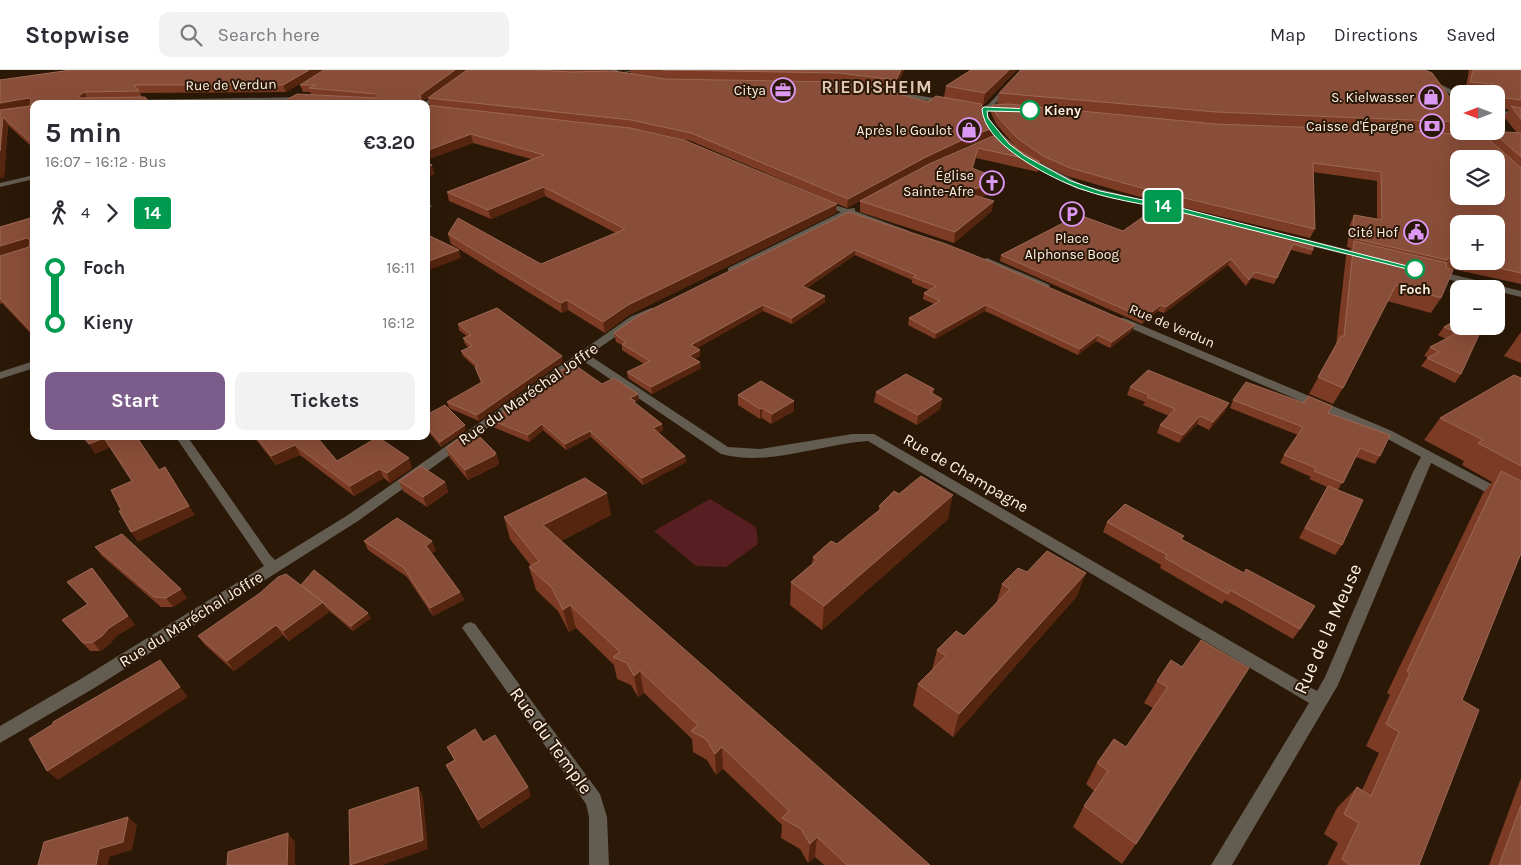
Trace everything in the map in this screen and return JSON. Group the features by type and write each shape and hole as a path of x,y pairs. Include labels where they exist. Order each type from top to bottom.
{"street":[{"path":"604,75 632,70"},
{"path":"984,109 991,105 1023,70"},
{"path":"1398,70 1434,83 1450,91"},
{"path":"615,73 629,78"},
{"path":"430,101 446,88"},
{"path":"868,89 955,104"},
{"path":"282,100 295,92"},
{"name":"Rue de Verdun","path":"282,100 311,99"},
{"path":"962,105 984,109 1013,109"},
{"path":"984,109 985,119"},
{"path":"430,110 434,110"},
{"path":"1505,113 1521,115"},
{"path":"1018,154 1080,186 1185,211"},
{"path":"0,185 30,178"},
{"path":"813,199 914,234"},
{"path":"724,274 861,205"},
{"path":"1287,238 1370,258"},
{"path":"977,257 1051,289"},
{"path":"1424,271 1521,294"},
{"name":"Rue du Maréchal Joffre","path":"0,735 90,682 353,518 634,319 661,305"},
{"name":"Rue de Verdun","path":"1112,317 1388,434 1521,506"},
{"name":"Rue de Champagne","path":"582,355 725,451 742,455 759,454 850,437 870,437 1320,701"},
{"path":"0,376 30,365"},
{"path":"183,440 265,559 274,567"},
{"name":"Rue de la Meuse","path":"1221,865 1332,680 1419,472 1426,460 1431,457"},
{"name":"Rue du Temple","path":"470,628 594,800 598,817 599,865"}],"shaded area":[{"path":"710,499 756,527 758,544 726,567 696,566 654,531"}],"building":[{"path":"71,70 309,70 283,85 134,85 139,91 84,92 79,96 81,98 145,97 148,100 31,100 29,98 0,103 0,80"},
{"path":"324,70 455,70 420,95 421,100 286,100 297,94 376,98 378,96 376,94 309,88 316,85 300,85"},
{"path":"467,70 614,71 665,79 838,82 893,89 891,92 928,102 936,96 981,104 994,128 973,135 926,157 848,199 691,133 631,120 428,98"},
{"path":"663,70 901,70 896,80 839,73"},
{"path":"971,70 1009,70 985,93 946,86"},
{"path":"1021,70 1425,70 1432,73 1450,98 1450,122 1216,112 999,93"},
{"path":"1473,70 1521,70 1521,100 1505,98 1505,85 1470,82"},
{"path":"1008,104 1215,124 1409,131 1450,134 1450,140 1490,140 1501,150 1450,150 1450,205 1505,205 1505,154 1521,168 1521,273 1505,269 1505,215 1450,215 1450,258 1447,258 1447,260 1352,238 1354,215 1382,220 1381,172 1313,163 1315,229 1138,187 1070,168 1043,156 1017,138 997,116 992,105"},
{"path":"430,105 630,128 684,140 837,204 628,305 603,322 567,300 561,303 448,234 458,218 541,264 625,229 544,187 488,210 447,192 544,155 471,134 430,149"},
{"path":"30,106 30,141 3,117 0,151 0,110"},
{"path":"1511,106 1521,108 1521,119"},
{"path":"1505,132 1521,133 1521,157 1502,140 1505,140"},
{"path":"1000,133 1020,151 1040,162 978,148 972,168 1004,181 963,192 994,201 955,232 860,201 929,164"},
{"path":"1160,205 1313,242 1313,250 1293,244 1277,278 1255,272 1249,280 1231,259 1166,307 1161,305 1144,318 1001,255 1067,221 1070,222 1082,216 1123,231"},
{"path":"849,212 946,244 1135,325 1112,342 1098,335 1080,349 986,305 936,333 909,318 940,301 924,293 936,286 913,277 916,275 855,250 802,286 825,296 792,318 763,305 691,345 700,350 689,356 700,362 651,387 627,372 650,361 622,344 626,342 614,333 638,316"},
{"path":"30,218 30,239 27,238 0,246 0,227"},
{"path":"430,236 459,250 430,261"},
{"path":"30,239 30,330 0,298 0,256 29,247"},
{"path":"1354,241 1447,263 1446,267 1453,270 1441,298 1396,285 1343,388 1318,377 1341,336 1344,336"},
{"path":"497,308 562,356 477,415 447,402 482,382 475,367 478,366 461,351 472,346 463,338 471,335 458,324"},
{"path":"1450,323 1450,330 1444,327"},
{"path":"1453,335 1479,335 1461,374 1427,358 1439,352 1430,347"},
{"path":"572,363 602,384 614,378 638,394 630,398 662,424 653,428 685,456 642,478 590,431 565,444 542,424 528,435 491,420"},
{"path":"1148,370 1229,403 1213,422 1200,416 1183,435 1160,425 1175,409 1147,397 1149,395 1130,387"},
{"path":"906,374 934,389 930,392 942,399 918,415 876,392"},
{"path":"1514,375 1521,378 1521,466 1478,443 1483,440 1440,418"},
{"path":"761,381 794,401 772,414 738,395"},
{"path":"1246,382 1304,403 1308,396 1332,406 1328,413 1390,435 1380,456 1360,448 1343,483 1314,471 1316,468 1284,455 1303,427 1233,400"},
{"path":"445,405 465,425 440,442 430,431 430,413"},
{"path":"472,429 496,453 465,470 446,448"},
{"path":"86,440 99,440 89,444"},
{"path":"105,440 139,440 159,470 165,467 189,506 131,532 119,511 121,510 111,490 132,481"},
{"path":"259,440 319,440 337,461 373,440 382,440 409,458 387,473 380,469 350,486 295,445 271,456"},
{"path":"421,466 445,482 423,497 399,481"},
{"path":"1501,471 1521,481 1521,553 1462,700 1479,710 1419,865 1350,865 1342,859 1359,823 1344,814 1357,787 1371,796 1399,732 1386,724 1410,673 1407,671"},
{"path":"921,476 953,495 824,606 791,582 817,560 813,557 831,541 837,544 882,508 879,506 894,491 899,494"},
{"path":"585,478 607,493 543,525 930,865 847,865 817,837 810,844 801,829 782,818 789,811 722,747 715,754 706,739 691,731 698,725 640,671 634,676 627,663 613,657 620,652 570,605 563,610 552,588 529,567 539,561 504,517"},
{"path":"1328,486 1363,500 1342,545 1305,528"},
{"path":"1125,504 1184,536 1181,539 1244,573 1246,569 1315,606 1300,629 1230,590 1228,594 1165,558 1167,555 1107,522"},
{"path":"397,518 432,541 426,546 460,592 430,608 404,568 364,541"},
{"path":"122,534 181,589 166,598 154,597 95,547"},
{"path":"1047,551 1086,573 959,714 918,684 946,656 937,650 956,631 964,636 1010,589 1002,584 1018,568 1027,572"},
{"path":"92,568 128,616 109,628 93,642 83,643 62,620 88,604 67,582"},
{"path":"314,570 368,613 351,626 301,585"},
{"path":"286,574 323,602 283,631 276,625 227,661 198,636 260,593 278,577"},
{"path":"1201,640 1249,668 1136,844 1084,806 1108,771 1097,763 1114,739 1126,747 1168,687 1157,681 1171,660 1182,667"},
{"path":"160,660 180,687 47,771 29,739 53,724 53,722"},
{"path":"475,729 483,742 495,735 528,787 478,820 446,765 455,760 447,747"},
{"path":"418,787 423,840 350,865 349,810"},
{"path":"1521,805 1521,865 1499,865"},
{"path":"128,817 123,842 99,849 96,865 38,865 44,842"},
{"path":"288,833 287,865 227,865 228,852"}],"bus line":[{"name":"14","path":"1030,110 984,109 985,119 1007,146 1069,182 1098,192 1181,210 1415,269"}],"place":[{"name":"Citya","path":"783,90"},
{"name":"S. Kielwasser","path":"1431,97"},
{"name":"Kieny","path":"1030,110"},
{"name":"Caisse d'Épargne","path":"1432,126"},
{"name":"Après le Goulot","path":"969,130"},
{"name":"Église Sainte-Afre","path":"992,183"},
{"name":"Place Alphonse Boog","path":"1072,214"},
{"name":"Cité Hof","path":"1416,232"},
{"name":"Foch","path":"1415,269"}],"district":[{"name":"RIEDISHEIM","path":"877,87"}]}
